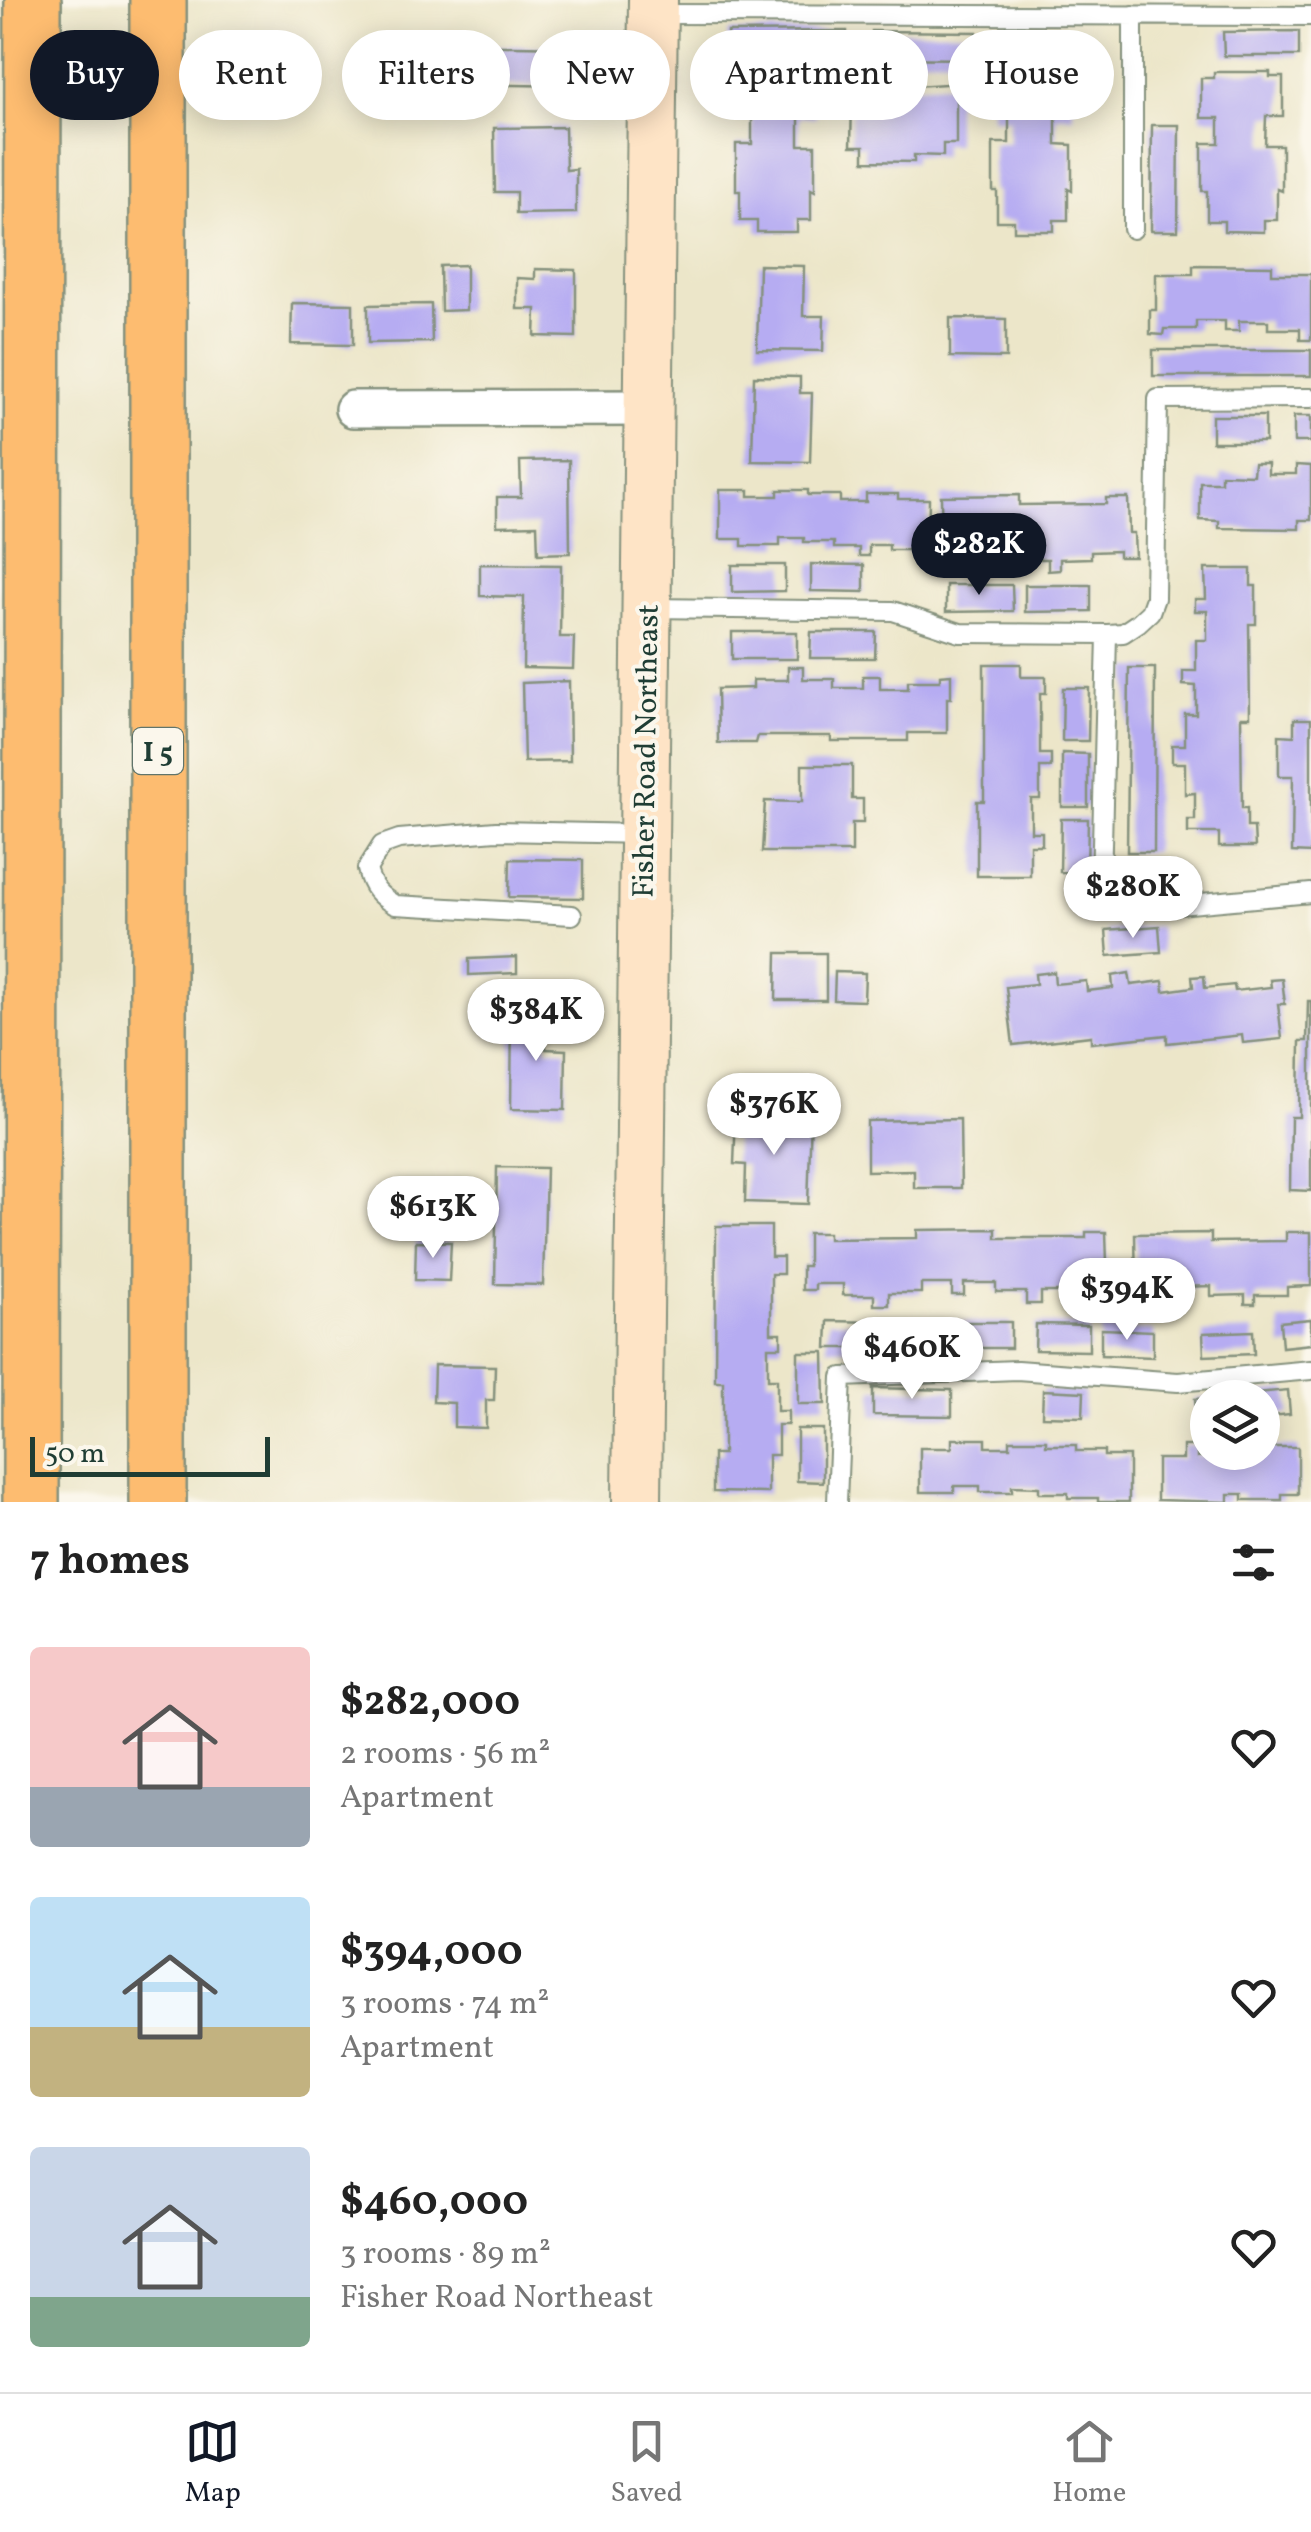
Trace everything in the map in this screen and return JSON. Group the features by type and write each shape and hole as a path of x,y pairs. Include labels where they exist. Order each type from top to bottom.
{"highway":[{"path":"31,1502 33,0"},
{"name":"I 5","path":"158,0 158,1502"}],"street":[{"name":"Fisher Road Northeast","path":"636,1502 653,7"},
{"path":"353,409 649,408"}],"lane":[{"path":"653,7 1311,16"},
{"path":"1133,229 1134,15"},
{"path":"646,608 894,612 960,633 1123,633 1150,612 1155,598 1158,399 1311,398"},
{"path":"1108,634 1102,887 1105,899 1119,908 1146,908 1311,893"},
{"path":"572,915 395,906 380,897 370,883 367,869 382,846 399,839 496,831 645,834"},
{"path":"837,1502 842,1377 1017,1370 1178,1382 1311,1370"}],"building":[{"path":"1299,31 1299,56 1224,56 1223,32"},
{"path":"928,32 948,32 948,59 928,59"},
{"path":"510,46 530,46 530,85 510,85"},
{"path":"1214,72 1270,72 1270,77 1283,77 1283,116 1266,116 1265,145 1282,145 1282,191 1277,189 1277,220 1264,220 1264,232 1224,231 1224,221 1207,221 1207,191 1202,191 1202,143 1219,143 1219,118 1201,118 1201,78 1214,78"},
{"path":"948,84 948,120 956,120 956,144 943,144 943,156 914,155 914,162 864,161 864,146 851,146 852,120 928,120 928,85"},
{"path":"752,120 799,120 799,145 815,145 811,220 797,220 797,232 757,232 757,221 740,221 736,144 752,144"},
{"path":"1009,120 1056,120 1056,144 1072,145 1068,220 1054,220 1054,231 1014,231 1014,221 997,221 993,143 1009,143"},
{"path":"1152,125 1179,125 1178,231 1151,231"},
{"path":"565,127 566,170 576,169 576,213 516,214 516,192 495,192 494,128"},
{"path":"466,265 466,310 441,311 440,266"},
{"path":"759,265 804,266 803,316 824,316 823,351 757,350"},
{"path":"1193,265 1272,266 1272,274 1311,274 1311,340 1300,340 1300,329 1268,329 1268,321 1239,321 1239,331 1225,331 1225,321 1196,321 1196,329 1164,329 1163,335 1150,334 1150,310 1156,310 1156,274 1193,274"},
{"path":"535,269 576,270 576,337 535,336 536,309 517,309 517,278 535,279"},
{"path":"292,303 353,304 353,345 291,344"},
{"path":"431,304 432,342 368,343 368,305"},
{"path":"950,318 1006,319 1006,358 950,357"},
{"path":"1153,350 1311,350 1311,376 1153,376"},
{"path":"754,376 800,377 800,393 812,393 810,462 752,461"},
{"path":"1212,416 1265,416 1265,442 1212,442"},
{"path":"1294,416 1311,416 1311,442 1294,442"},
{"path":"569,460 570,553 538,554 537,525 497,526 497,497 521,497 520,461"},
{"path":"1254,463 1268,463 1268,474 1296,474 1296,465 1311,466 1311,520 1299,520 1299,529 1219,528 1219,521 1200,520 1200,482 1221,482 1221,474 1253,475"},
{"path":"720,490 778,496 778,490 808,490 808,495 840,495 840,502 866,502 866,494 929,499 928,550 889,550 889,545 869,545 869,556 859,556 859,548 834,548 834,542 804,542 804,538 780,538 780,546 742,546 742,539 720,539"},
{"path":"1019,495 1019,505 1106,504 1106,498 1128,498 1129,533 1134,533 1135,557 1119,557 1119,551 1091,552 1091,558 1060,559 1060,570 1048,571 1048,559 1015,559 1015,550 982,551 982,559 974,560 974,549 942,549 941,496"},
{"path":"480,564 561,565 560,637 574,637 573,669 523,668 524,597 480,596"},
{"path":"811,564 864,565 864,592 811,591"},
{"path":"732,565 785,565 785,591 732,592"},
{"path":"1205,569 1251,569 1251,586 1256,586 1256,624 1249,624 1250,717 1241,717 1242,808 1247,808 1247,827 1254,827 1255,847 1219,847 1219,833 1188,833 1188,820 1195,820 1195,793 1185,794 1185,763 1172,763 1172,745 1185,745 1185,714 1196,714 1196,686 1183,685 1183,671 1196,671 1196,640 1207,640 1207,611 1195,611 1195,599 1206,599"},
{"path":"946,585 1012,585 1013,611 946,612"},
{"path":"1025,585 1091,585 1091,611 1025,612"},
{"path":"732,632 797,632 797,659 732,659"},
{"path":"811,632 876,632 875,658 810,658"},
{"path":"984,664 1021,664 1021,677 1046,677 1046,693 1040,693 1040,754 1051,754 1051,767 1040,767 1040,799 1031,799 1031,832 1042,832 1042,845 1030,845 1030,876 977,876 977,801 984,801"},
{"path":"788,667 803,667 803,679 834,679 834,688 863,688 863,676 880,676 880,689 908,689 908,681 940,681 940,675 951,674 947,733 908,733 908,741 758,736 756,743 718,743 717,689 753,688 753,680 788,680"},
{"path":"1129,668 1155,668 1154,852 1127,852"},
{"path":"569,681 570,761 524,762 522,683"},
{"path":"1063,688 1089,688 1088,741 1062,741"},
{"path":"1294,719 1311,719 1311,853 1292,852 1293,776 1279,776 1279,735 1294,736"},
{"path":"1062,753 1088,754 1088,807 1062,807"},
{"path":"802,765 852,765 852,799 863,799 863,823 852,823 852,852 762,852 765,801 802,802"},
{"path":"1061,819 1088,819 1087,873 1060,872"},
{"path":"510,859 583,860 583,898 509,897"},
{"path":"1159,926 1161,952 1108,956 1106,930"},
{"path":"777,953 826,953 826,1000 776,1000"},
{"path":"517,957 517,973 469,975 469,959"},
{"path":"835,972 865,973 864,1001 834,1000"},
{"path":"1054,972 1055,984 1086,981 1087,991 1113,988 1112,976 1129,973 1131,985 1163,981 1164,991 1193,987 1192,977 1204,976 1205,988 1234,985 1235,991 1271,987 1270,980 1282,979 1285,1004 1278,1004 1282,1039 1243,1043 1242,1035 1167,1043 1167,1035 1091,1043 1091,1036 1013,1045 1006,987 1036,984 1035,974"},
{"path":"1308,1001 1311,1191 1290,1190 1291,1117 1299,1117 1300,1041 1307,1041"},
{"path":"512,1008 547,1009 546,1049 566,1050 565,1110 511,1109"},
{"path":"736,1115 811,1117 808,1204 745,1202 746,1165 734,1164"},
{"path":"960,1119 961,1188 914,1188 914,1170 867,1171 867,1121"},
{"path":"497,1167 546,1168 543,1285 495,1284"},
{"path":"410,1194 413,1217 383,1222 379,1198"},
{"path":"716,1226 771,1226 771,1257 783,1257 783,1274 771,1274 771,1333 781,1333 781,1347 768,1347 768,1379 777,1379 777,1411 788,1411 788,1425 778,1425 778,1455 768,1455 768,1493 713,1492 713,1454 723,1454 723,1381 715,1381"},
{"path":"996,1229 996,1238 1086,1238 1086,1232 1106,1232 1112,1290 1103,1290 1103,1283 1072,1283 1072,1292 1041,1292 1041,1304 1026,1304 1026,1292 996,1292 996,1283 964,1283 964,1295 952,1295 952,1284 921,1284 921,1293 889,1293 889,1305 874,1305 874,1295 843,1295 843,1284 815,1284 815,1290 802,1290 802,1266 808,1266 808,1233 828,1233 828,1239 917,1238 917,1230"},
{"path":"1286,1232 1311,1232 1311,1286 1287,1287 1287,1295 1255,1295 1255,1304 1245,1304 1245,1295 1211,1296 1211,1286 1178,1287 1178,1298 1165,1298 1165,1287 1136,1288 1135,1234 1211,1233 1211,1242 1286,1241"},
{"path":"416,1241 451,1242 449,1281 415,1280"},
{"path":"1311,1319 1311,1344 1282,1347 1280,1322"},
{"path":"828,1321 880,1322 879,1348 827,1348"},
{"path":"944,1322 945,1348 892,1349 892,1323"},
{"path":"958,1322 1011,1322 1011,1348 958,1348"},
{"path":"1036,1324 1089,1325 1089,1351 1035,1350"},
{"path":"1101,1329 1153,1331 1153,1357 1101,1355"},
{"path":"1253,1331 1254,1354 1204,1356 1203,1333"},
{"path":"798,1352 824,1352 825,1404 798,1404"},
{"path":"434,1365 495,1366 494,1400 486,1400 486,1428 454,1427 454,1403 433,1402"},
{"path":"873,1388 952,1390 952,1416 873,1415"},
{"path":"1043,1390 1084,1392 1083,1417 1042,1416"},
{"path":"1288,1390 1290,1414 1280,1415 1280,1391"},
{"path":"797,1429 823,1429 823,1482 797,1481"},
{"path":"952,1439 986,1439 986,1447 1010,1447 1010,1440 1046,1440 1046,1445 1076,1445 1076,1451 1129,1456 1129,1502 1068,1498 1068,1493 1039,1493 1039,1487 1012,1486 1012,1492 980,1492 980,1486 954,1486 954,1492 920,1492 920,1448 952,1448"},
{"path":"1183,1446 1190,1446 1190,1470 1280,1470 1280,1447 1298,1447 1298,1494 1282,1494 1282,1500 1243,1500 1243,1494 1228,1494 1228,1502 1157,1500 1157,1459 1183,1459"}]}
